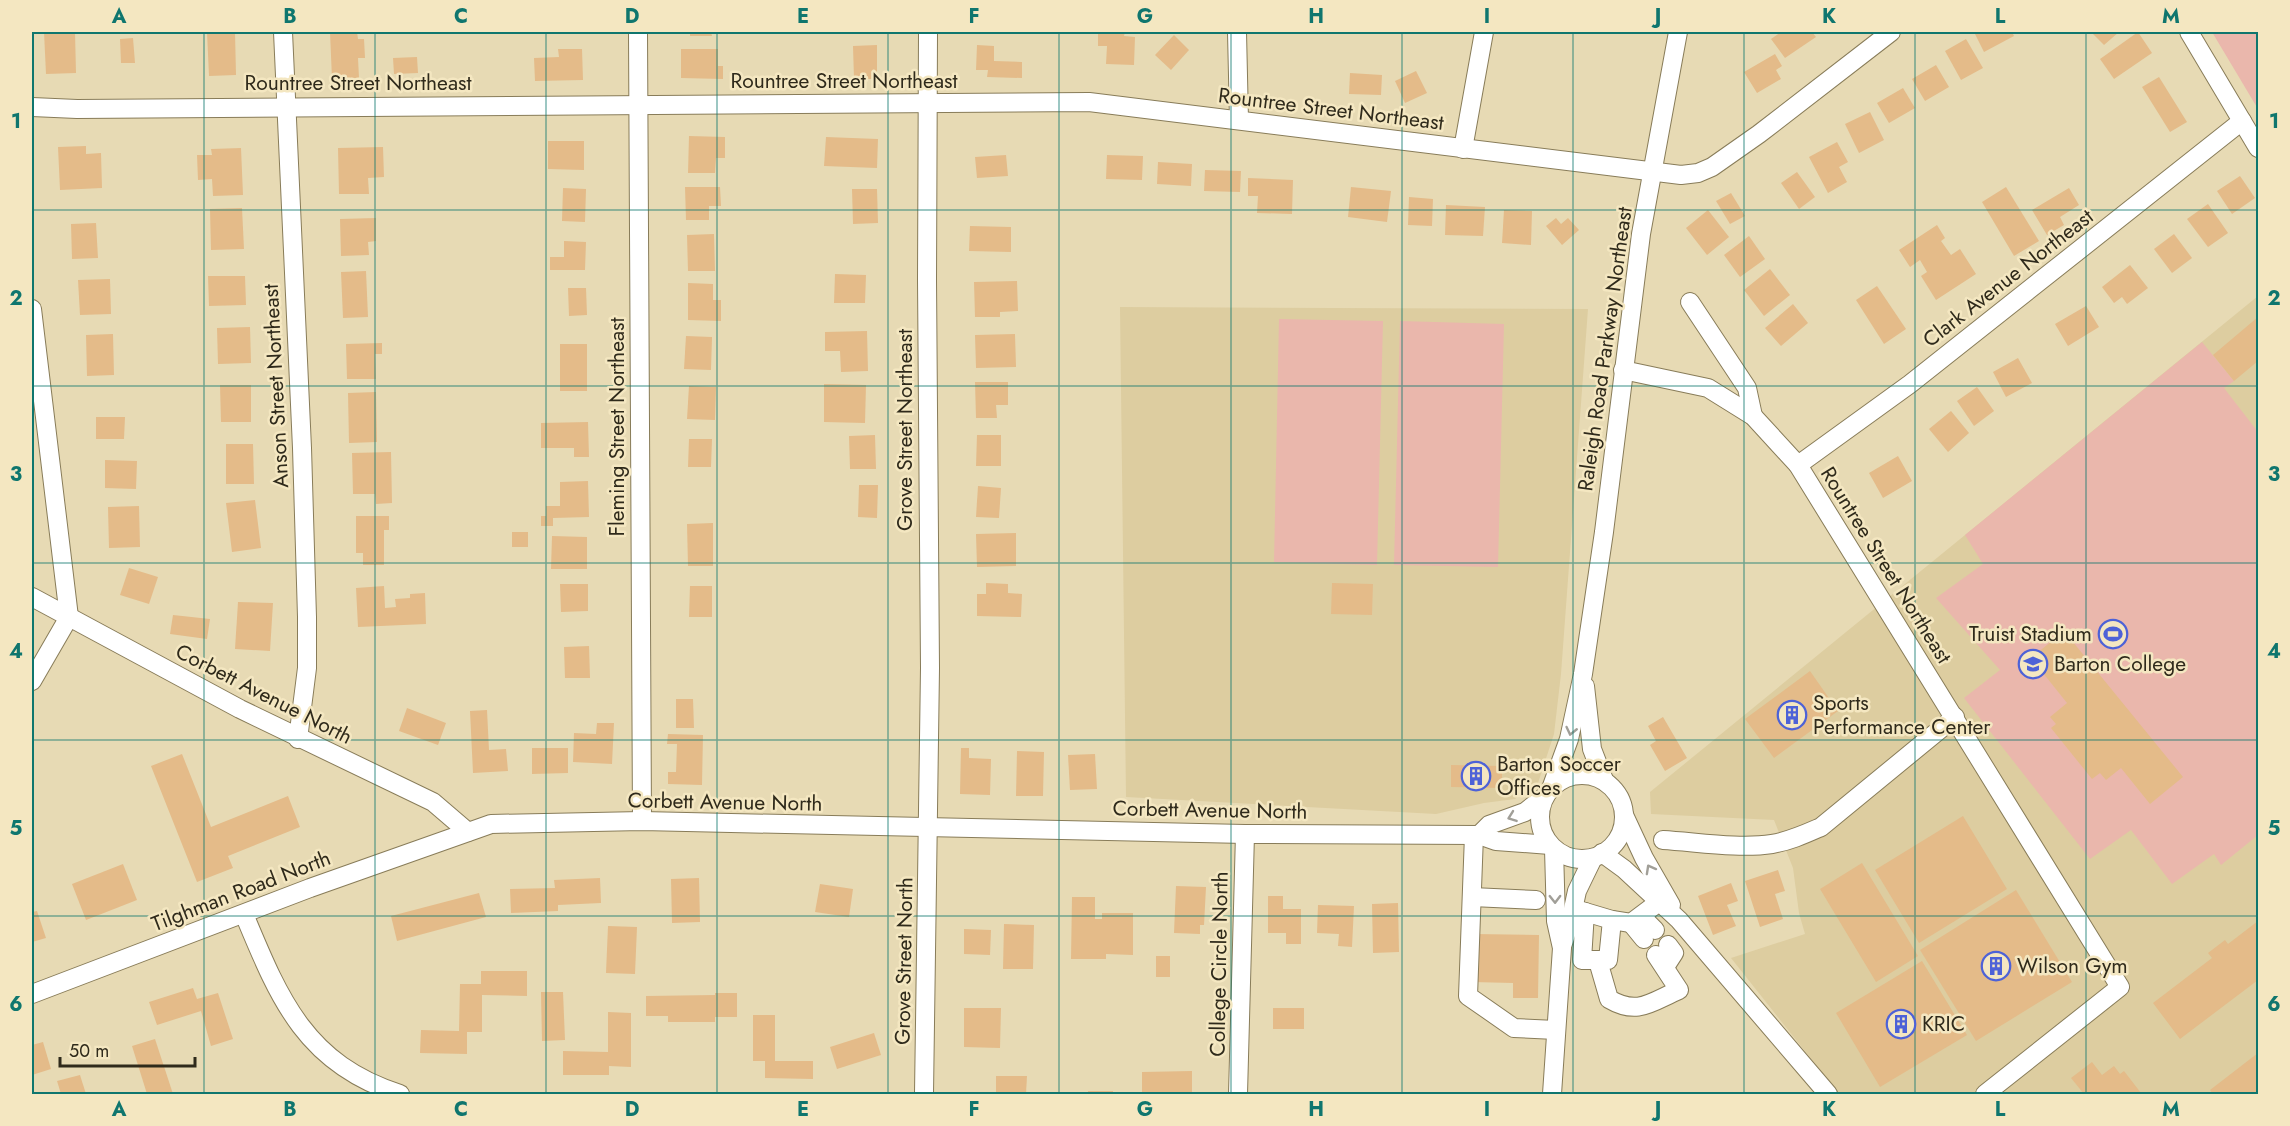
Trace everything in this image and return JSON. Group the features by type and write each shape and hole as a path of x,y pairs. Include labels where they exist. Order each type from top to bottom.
{"street":[{"name":"Anson Street Northeast","path":"283,32 302,448 307,618 307,668 298,738"},
{"name":"Fleming Street Northeast","path":"638,32 642,822"},
{"name":"Grove Street Northeast","path":"927,32 929,829"},
{"path":"1237,32 1239,120"},
{"path":"1462,149 1484,32"},
{"name":"Raleigh Road Parkway Northeast","path":"1548,792 1569,739 1583,674 1652,172 1678,32"},
{"name":"Rountree Street Northeast","path":"32,107 77,109 1089,102 1681,175 1712,168 1760,134 1891,32"},
{"path":"2189,32 2259,148"},
{"name":"Clark Avenue Northeast","path":"1798,465 1910,384 2242,121"},
{"path":"1690,302 1747,388 1753,416"},
{"path":"32,309 69,618 32,681"},
{"name":"Rountree Street Northeast","path":"1623,370 1708,388 1753,416 1798,465 2120,987 1986,1095"},
{"name":"Corbett Avenue North","path":"32,597 298,738 433,802 468,832 491,824 642,822 1245,834 1477,835 1496,841 1552,847"},
{"name":"Raleigh Road Parkway Northeast","path":"1583,674 1592,749 1604,780"},
{"path":"1663,840 1749,845 1772,844 1797,838 1821,827 1954,717"},
{"path":"1556,1030 1514,1028 1468,996 1477,835 1489,825 1526,812 1564,778 1577,774 1591,775 1604,780 1621,802 1624,815 1644,858 1679,920"},
{"path":"1548,792 1540,809 1540,822 1543,834 1552,847 1566,856 1579,859 1598,855 1624,869 1679,920 1828,1095"},
{"path":"1624,815 1622,829 1616,842 1598,855 1577,891 1590,961 1609,999 1623,1007 1640,1007 1679,990 1665,955 1693,937"},
{"name":"Grove Street North","path":"924,1095 929,829"},
{"name":"Tilghman Road North","path":"32,994 468,832"},
{"name":"College Circle North","path":"1238,1095 1245,834"},
{"path":"1552,847 1556,921 1562,948 1552,1095"},
{"path":"1472,897 1536,900"},
{"path":"1579,910 1612,920 1636,919 1659,902"},
{"path":"1562,948 1579,910"},
{"path":"244,914 273,984 304,1031 327,1055 349,1073 399,1095"},
{"path":"1636,919 1649,934"},
{"path":"1560,971 1576,971 1590,961 1608,960 1612,920"}],"shaded area":[{"path":"2212,32 2258,32 2258,109"},
{"name":"Barton College","path":"2258,296 2258,1094 1839,1094 1731,958 1805,934 1799,913 1793,868 1774,820 1651,814 1650,792"},
{"path":"1120,307 1588,309 1561,674 1554,734 1538,783 1515,799 1484,803 1436,814 1126,797"},
{"path":"1279,319 1383,321 1377,565 1274,562"},
{"path":"1400,321 1504,324 1498,567 1394,565"},
{"name":"Truist Stadium","path":"2202,342 2234,381 2224,388 2258,432 2258,835 2221,865 2214,854 2172,884 2131,830 2090,859 1964,698 2000,670 1936,598 1983,564 1965,535"}],"building":[{"path":"44,32 75,32 76,73 46,74"},
{"path":"207,32 235,32 236,75 209,76"},
{"path":"330,32 357,32 358,39 364,39 365,58 358,58 359,78 332,79"},
{"path":"690,32 711,32 712,36 690,36"},
{"path":"1098,32 1125,32 1124,36 1135,37 1134,65 1106,64 1107,46 1098,46"},
{"path":"1781,32 1812,32 1816,37 1785,58 1771,39"},
{"path":"1974,32 2012,32 2014,36 1984,52"},
{"path":"2091,32 2119,32 2104,45"},
{"path":"2138,32 2152,53 2114,79 2100,59"},
{"path":"1174,35 1189,50 1171,70 1155,55"},
{"path":"133,38 135,63 121,63 120,39"},
{"path":"1966,39 1983,68 1961,80 1945,51"},
{"path":"877,45 877,79 854,79 853,46"},
{"path":"977,45 994,46 994,61 1022,62 1022,78 987,77 988,70 976,70"},
{"path":"558,49 582,49 583,80 535,81 534,58 559,57"},
{"path":"681,49 718,49 718,66 723,66 723,79 681,78"},
{"path":"1775,54 1782,66 1776,70 1781,79 1757,93 1744,72"},
{"path":"417,57 418,73 394,74 393,58"},
{"path":"1936,65 1949,87 1925,101 1912,79"},
{"path":"1416,71 1427,93 1405,103 1395,81"},
{"path":"1350,73 1382,75 1381,95 1349,94"},
{"path":"2159,77 2187,122 2170,132 2142,87"},
{"path":"1903,88 1915,108 1889,123 1877,103"},
{"path":"1870,112 1884,140 1859,153 1845,124"},
{"path":"689,136 725,137 725,158 716,158 715,173 688,173"},
{"path":"826,137 878,139 877,168 824,166"},
{"path":"548,141 584,141 584,170 548,169"},
{"path":"1837,142 1848,162 1839,167 1847,182 1828,193 1809,157"},
{"path":"86,146 86,154 101,153 102,188 60,190 58,147"},
{"path":"383,147 384,177 368,178 369,194 339,194 338,148"},
{"path":"241,148 243,195 213,196 212,179 198,180 197,155 212,155 211,149"},
{"path":"1006,155 1008,176 977,178 975,157"},
{"path":"1107,155 1143,156 1142,180 1106,179"},
{"path":"1158,162 1192,164 1191,186 1157,184"},
{"path":"1205,170 1241,171 1240,192 1204,191"},
{"path":"1797,172 1815,197 1799,209 1781,183"},
{"path":"2240,176 2255,198 2232,214 2217,191"},
{"path":"1248,178 1293,180 1292,214 1257,213 1258,196 1248,196"},
{"path":"685,187 720,187 721,206 709,206 709,220 686,220"},
{"path":"1351,187 1391,191 1387,222 1348,217"},
{"path":"2006,187 2039,241 2014,256 1982,202"},
{"path":"563,188 586,189 585,222 562,221"},
{"path":"2069,188 2079,205 2060,217 2064,225 2047,235 2032,210"},
{"path":"852,189 877,189 878,223 853,224"},
{"path":"1731,193 1745,216 1730,224 1716,201"},
{"path":"1409,197 1433,199 1432,226 1408,225"},
{"path":"2208,204 2228,233 2208,247 2187,219"},
{"path":"1446,205 1485,207 1483,236 1445,235"},
{"path":"242,208 244,249 211,250 210,209"},
{"path":"1504,210 1532,211 1531,245 1502,243"},
{"path":"1708,210 1729,237 1707,255 1686,228"},
{"path":"376,218 376,241 368,242 369,255 341,256 340,219"},
{"path":"1556,218 1561,224 1568,218 1579,230 1562,245 1546,226"},
{"path":"96,223 98,258 72,259 71,224"},
{"path":"1937,225 1945,238 1941,241 1951,255 1960,249 1976,274 1936,300 1921,276 1927,272 1920,260 1910,267 1899,250"},
{"path":"970,226 1011,227 1011,252 969,251"},
{"path":"714,234 715,271 688,271 687,235"},
{"path":"2174,234 2192,258 2172,273 2154,249"},
{"path":"1749,236 1765,259 1740,277 1724,255"},
{"path":"564,241 586,242 585,270 550,270 550,257 564,257"},
{"path":"2130,265 2148,288 2127,304 2122,297 2114,303 2102,287"},
{"path":"1770,269 1790,295 1764,316 1744,290"},
{"path":"366,271 368,317 343,318 341,272"},
{"path":"835,274 866,275 865,303 834,303"},
{"path":"208,276 245,276 246,305 209,306"},
{"path":"110,279 111,314 80,315 78,280"},
{"path":"1017,281 1018,311 1000,312 1000,317 975,317 974,282"},
{"path":"688,283 713,284 713,300 721,300 721,321 688,320"},
{"path":"1877,286 1906,329 1884,344 1856,300"},
{"path":"568,288 586,288 587,315 569,316"},
{"path":"1793,304 1808,323 1781,346 1765,328"},
{"path":"2086,306 2099,327 2068,346 2055,324"},
{"path":"2258,317 2258,361 2234,381 2213,355"},
{"path":"250,327 251,363 218,364 217,328"},
{"path":"867,331 868,371 841,372 840,351 825,351 825,332"},
{"path":"113,334 114,375 87,376 86,335"},
{"path":"1015,334 1016,367 976,368 975,335"},
{"path":"686,336 712,337 711,370 684,369"},
{"path":"382,343 382,354 375,354 376,379 347,379 346,344"},
{"path":"560,344 587,344 587,391 560,391"},
{"path":"2018,358 2032,383 2006,397 1993,372"},
{"path":"975,382 1008,382 1008,405 996,405 997,418 976,418"},
{"path":"824,384 866,385 865,423 824,422"},
{"path":"220,385 251,385 251,422 221,422"},
{"path":"689,386 716,387 715,420 687,419"},
{"path":"1977,387 1994,411 1974,426 1957,401"},
{"path":"376,392 377,442 349,443 348,393"},
{"path":"1951,411 1969,433 1948,452 1929,429"},
{"path":"96,417 125,417 124,439 96,439"},
{"path":"588,422 589,457 574,457 574,448 541,448 541,423"},
{"path":"875,435 876,469 850,469 849,436"},
{"path":"977,435 1001,435 1001,466 976,466"},
{"path":"689,439 712,439 711,467 688,467"},
{"path":"226,444 253,444 254,484 226,484"},
{"path":"391,452 392,503 376,504 375,494 353,494 352,453"},
{"path":"1898,456 1912,481 1883,498 1869,473"},
{"path":"105,460 137,461 136,489 105,488"},
{"path":"588,481 589,517 553,518 553,526 541,526 541,516 546,516 546,506 560,506 560,482"},
{"path":"859,485 878,485 877,518 858,517"},
{"path":"978,486 1001,488 999,518 976,517"},
{"path":"255,500 261,548 232,552 226,503"},
{"path":"139,506 140,547 109,548 108,507"},
{"path":"356,516 389,516 389,530 384,530 384,565 363,565 363,553 356,553"},
{"path":"713,523 713,566 688,566 687,524"},
{"path":"512,532 528,532 528,547 512,547"},
{"path":"1016,533 1016,566 977,567 976,534"},
{"path":"552,536 587,537 587,569 551,569"},
{"path":"129,568 158,577 149,604 120,595"},
{"path":"986,583 1008,584 1008,593 1022,594 1021,617 977,616 977,594 986,594"},
{"path":"1332,583 1373,584 1372,615 1331,614"},
{"path":"560,584 588,584 588,611 561,612"},
{"path":"384,586 385,608 396,607 395,599 410,598 410,594 425,593 426,624 358,627 356,588"},
{"path":"690,586 712,586 712,617 689,617"},
{"path":"238,602 273,603 270,651 235,649"},
{"path":"173,615 210,619 207,639 170,634"},
{"path":"2064,631 2183,777 2150,804 2121,768 2106,780 2100,773 2092,779 2051,728 2056,724 2050,717 2067,703 2031,658"},
{"path":"589,646 590,678 565,678 564,647"},
{"name":"Sports Performance Center","path":"1810,671 1838,711 1774,758 1745,719"},
{"path":"676,699 693,699 694,728 676,728"},
{"path":"407,708 446,723 438,745 399,731"},
{"path":"487,710 489,750 506,749 508,771 473,773 470,711"},
{"path":"1663,717 1687,758 1665,771 1650,745 1656,741 1648,726"},
{"path":"597,723 614,723 612,764 573,762 574,733 596,734"},
{"path":"668,734 703,735 702,785 668,784 668,772 676,772 677,744 667,744"},
{"path":"532,748 568,748 568,773 532,774"},
{"path":"961,748 969,748 969,758 991,759 990,795 960,794"},
{"path":"1017,751 1044,752 1043,796 1016,796"},
{"path":"182,754 211,827 288,796 300,827 228,856 233,868 197,882 151,766"},
{"path":"1095,754 1097,789 1070,790 1068,755"},
{"name":"Barton Soccer Offices","path":"1451,765 1502,766 1502,788 1451,787"},
{"path":"1963,816 2007,889 1919,943 1875,870"},
{"path":"1862,863 1918,956 1876,982 1820,889"},
{"path":"123,864 137,900 86,920 72,884"},
{"path":"1778,870 1785,891 1775,894 1783,919 1760,927 1745,881"},
{"path":"600,878 601,903 558,905 558,911 511,913 510,889 555,888 554,880"},
{"path":"699,878 700,922 672,923 671,879"},
{"path":"1731,883 1738,901 1727,905 1736,926 1713,935 1698,896"},
{"path":"820,884 853,889 849,917 815,912"},
{"path":"1176,886 1206,887 1204,925 1200,925 1200,934 1174,933"},
{"name":"Wilson Gym","path":"2016,890 2072,982 1976,1041 1920,950"},
{"path":"479,893 486,917 397,941 391,916"},
{"path":"1268,896 1283,896 1283,909 1301,909 1301,944 1286,944 1286,933 1268,933"},
{"path":"1072,897 1095,897 1095,919 1102,919 1102,913 1133,913 1133,955 1106,954 1106,959 1071,959"},
{"path":"1398,903 1399,952 1373,953 1372,904"},
{"path":"1318,905 1354,906 1352,947 1338,946 1339,934 1317,933"},
{"path":"37,911 46,938 32,942 32,912"},
{"path":"2258,921 2258,980 2180,1039 2153,1003 2212,958 2208,953 2225,940 2228,944"},
{"path":"1004,924 1034,925 1033,969 1003,969"},
{"path":"608,926 637,927 635,974 606,973"},
{"path":"964,929 991,930 990,955 964,954"},
{"path":"1473,934 1539,935 1538,998 1513,998 1513,983 1472,982"},
{"path":"1156,956 1170,956 1170,977 1156,977"},
{"name":"KRIC","path":"1922,961 1967,1035 1880,1087 1836,1013"},
{"path":"481,971 527,971 527,996 482,995 482,1032 467,1032 467,1054 420,1053 421,1030 459,1031 460,984 481,984"},
{"path":"193,988 197,999 218,993 233,1039 211,1046 201,1011 157,1025 149,1002"},
{"path":"541,992 563,992 565,1040 542,1041"},
{"path":"715,993 737,993 737,1017 715,1017 715,1022 668,1022 668,1016 646,1016 646,996 715,995"},
{"path":"964,1008 1001,1008 1000,1048 964,1047"},
{"path":"1273,1008 1304,1008 1304,1029 1273,1029"},
{"path":"608,1012 631,1013 631,1067 609,1066 609,1075 563,1075 563,1051 608,1052"},
{"path":"753,1015 775,1015 775,1061 813,1061 813,1079 765,1078 765,1061 753,1061"},
{"path":"874,1033 881,1055 837,1069 830,1047"},
{"path":"155,1039 173,1094 147,1094 132,1046"},
{"path":"43,1042 51,1069 32,1075 32,1045"},
{"path":"2258,1053 2258,1094 2213,1094 2210,1090"},
{"path":"2092,1062 2102,1075 2114,1066 2120,1074 2124,1071 2141,1093 2084,1094 2071,1078"},
{"path":"1192,1071 1192,1092 1142,1094 1142,1072"},
{"path":"80,1075 86,1094 61,1094 57,1081"},
{"path":"996,1076 1027,1076 1026,1094 996,1094"},
{"path":"1088,1091 1113,1091 1113,1094 1088,1094"}],"place":[{"name":"Truist Stadium","path":"2113,634"},
{"name":"Barton College","path":"2033,664"},
{"name":"Sports Performance Center","path":"1792,715"},
{"name":"Barton Soccer Offices","path":"1476,776"},
{"name":"Wilson Gym","path":"1996,966"},
{"name":"KRIC","path":"1901,1024"}]}
